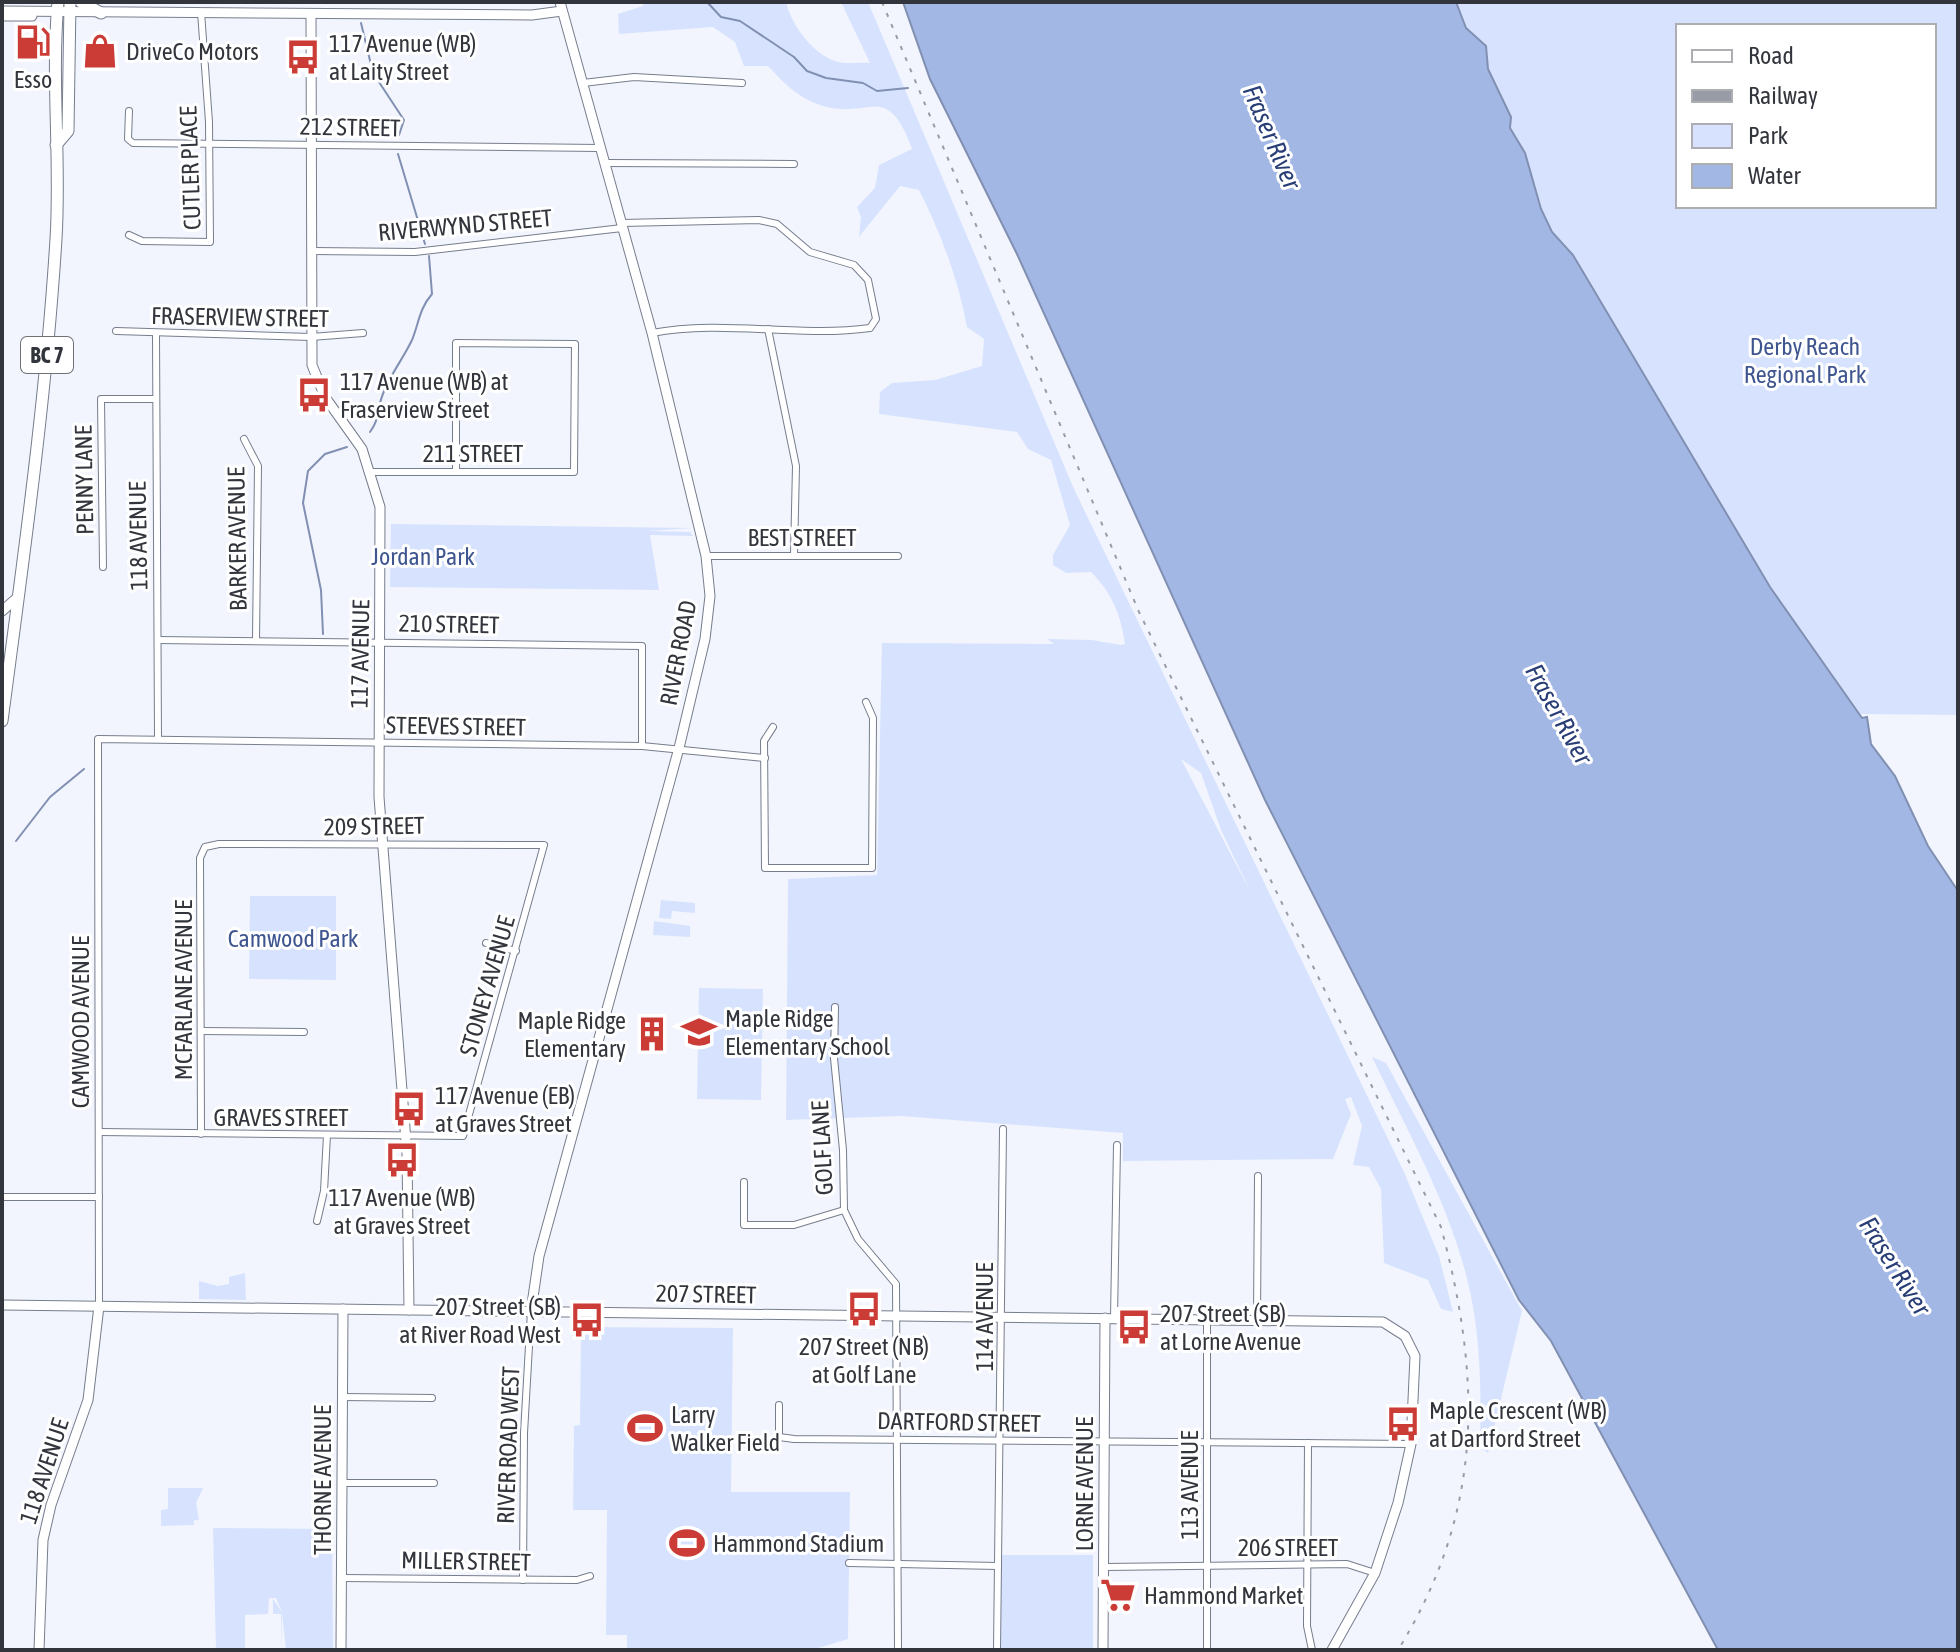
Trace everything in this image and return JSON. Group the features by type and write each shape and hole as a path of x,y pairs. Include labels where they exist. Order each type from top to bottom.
{"highway":[{"path":"81,2 101,13"},
{"name":"BC 7","path":"2,721 43,403 57,234 56,145 68,131 62,9"}],"street":[{"path":"2,14 62,9 101,13 532,15 561,7"},
{"name":"RIVER ROAD","path":"531,1311 539,1256 679,748 709,616 706,556 652,333 561,7"},
{"name":"CUTLER PLACE","path":"129,235 142,241 210,242 209,143 201,12"},
{"name":"117 AVENUE","path":"311,14 312,365 317,382 362,449 372,472 381,525 379,743 382,843 405,1135 409,1310"},
{"path":"583,83 634,77 742,83"},
{"name":"212 STREET","path":"129,111 130,142 600,148"},
{"path":"605,163 794,164"},
{"name":"RIVERWYND STREET","path":"310,251 415,252 622,225 759,220 777,224 810,252 854,265 868,280 876,319 870,328 847,331 768,329"},
{"path":"652,333 768,329 796,466 794,555"},
{"name":"FRASERVIEW STREET","path":"116,331 311,337 363,333"},
{"name":"118 AVENUE","path":"156,334 158,738"},
{"name":"211 STREET","path":"372,472 574,472 575,344 456,343 456,470"},
{"name":"PENNY LANE","path":"103,567 101,399 156,399"},
{"name":"BARKER AVENUE","path":"244,439 258,466 256,641"},
{"name":"BEST STREET","path":"706,556 898,556"},
{"path":"2,611 18,597"},
{"path":"2,633 12,644"},
{"name":"210 STREET","path":"158,640 642,646 642,746"},
{"path":"773,727 764,741 765,868 872,868 873,718 866,702"},
{"name":"STEEVES STREET","path":"98,739 642,746 765,758"},
{"name":"CAMWOOD AVENUE","path":"98,739 99,1306"},
{"name":"209 STREET","path":"205,847 219,844 382,843 544,845"},
{"name":"STONEY AVENUE","path":"463,1136 544,845"},
{"name":"MCFARLANE AVENUE","path":"201,1134 200,858 205,847"},
{"path":"486,943 516,951"},
{"name":"GOLF LANE","path":"835,1007 834,1058 843,1150 844,1210 858,1239 893,1277 898,1316 898,1650"},
{"path":"201,1031 304,1032"},
{"name":"114 AVENUE","path":"997,1650 1003,1129"},
{"name":"GRAVES STREET","path":"99,1132 463,1136"},
{"path":"317,1221 324,1191 327,1135"},
{"name":"LORNE AVENUE","path":"1103,1650 1105,1441 1117,1145"},
{"path":"1257,1320 1258,1176"},
{"path":"744,1182 744,1225 794,1225 844,1210"},
{"path":"2,1197 99,1197"},
{"name":"207 STREET","path":"2,1305 1376,1321 1395,1327 1405,1336 1415,1361 1411,1444"},
{"name":"118 AVENUE","path":"39,1650 43,1540 51,1505 88,1400 96,1359 99,1306"},
{"name":"THORNE AVENUE","path":"341,1650 343,1309"},
{"name":"RIVER ROAD WEST","path":"523,1580 524,1433 531,1311"},
{"name":"113 AVENUE","path":"1207,1320 1207,1650"},
{"path":"343,1397 432,1398"},
{"name":"DARTFORD STREET","path":"779,1405 779,1437 1411,1444"},
{"path":"1308,1443 1307,1626 1312,1650"},
{"path":"1332,1650 1375,1573 1398,1503 1411,1444"},
{"path":"342,1483 434,1483"},
{"path":"849,1563 998,1566"},
{"name":"206 STREET","path":"1104,1567 1347,1564 1375,1573"},
{"name":"MILLER STREET","path":"342,1578 577,1580 590,1576"}],"green space":[{"path":"644,2 786,2 803,36 824,56 841,62 870,63 841,2 868,2 1074,489 1404,1172 1439,1256 1453,1312 1441,1309 1428,1280 1384,1263 1381,1189 1369,1167 1353,1165 1362,1126 1351,1097 1345,1099 1351,1114 1333,1159 1123,1161 1123,1133 901,1116 786,1120 788,879 877,875 882,643 1054,644 1047,639 1125,644 1114,605 1091,572 1066,573 1053,565 1053,555 1070,525 1051,460 1028,449 1017,432 879,414 880,392 892,383 935,380 982,366 984,339 967,327 948,257 919,190 900,186 859,237 861,217 857,207 875,188 879,165 912,149 894,115 876,107 839,109 806,99 768,66 744,66 735,42 713,27 619,34 618,14 643,6","holes":["1181,759 1201,773 1221,830 1251,893"]},
{"name":"Derby Reach Regional Park","path":"1441,2 1958,2 1958,715 1861,714 1862,718 1809,655 1552,232"},
{"name":"Jordan Park","path":"391,524 692,528 649,531 690,532 693,536 650,535 659,590 390,587"},
{"name":"Camwood Park","path":"250,896 336,896 336,980 249,979"},
{"path":"661,900 695,903 695,913 672,911 671,919 659,918"},
{"path":"654,921 690,926 690,937 653,935"},
{"path":"699,988 763,989 761,1100 697,1099"},
{"path":"1372,1057 1386,1063 1522,1311 1488,1453 1480,1447 1476,1330 1458,1246 1432,1182"},
{"path":"245,1273 246,1300 199,1299 199,1281 218,1286 229,1284 229,1277"},
{"path":"581,1327 733,1328 731,1492 850,1492 848,1639 812,1650 627,1650 627,1635 606,1635 607,1510 573,1510 574,1426 580,1425"},
{"path":"168,1488 203,1488 196,1503 199,1520 194,1520 194,1525 161,1526 161,1510 168,1509"},
{"path":"332,1525 333,1648 286,1650 282,1613 281,1650 281,1614 273,1614 273,1599 282,1612 276,1598 269,1598 268,1614 245,1615 245,1650 216,1650 213,1528 331,1529"},
{"path":"1001,1555 1093,1555 1093,1650 1001,1650"}],"water":[{"name":"Fraser River","path":"903,2 1456,2 1466,28 1486,46 1488,69 1511,117 1510,128 1525,153 1541,209 1552,232 1573,255 1770,587 1862,718 1867,717 1871,744 1895,776 1928,846 1958,891 1958,1650 1718,1650 1551,1341 1519,1300 1265,800 1017,254 930,79"}],"waterway":[{"path":"707,2 721,17 740,21 794,57 807,71 826,78 863,83 877,91 908,88"},
{"path":"361,23 373,73 404,120 399,135"},
{"path":"398,154 425,244"},
{"path":"370,432 386,386 412,340 432,294 429,256"},
{"path":"323,634 321,590 303,503 308,471 325,454 347,447"},
{"path":"16,841 50,797 84,769"}],"railway":[{"path":"882,2 1139,612 1441,1227 1464,1338 1468,1391 1467,1444 1460,1495 1447,1547 1426,1598 1398,1650"}],"place":[{"name":"Esso","path":"33,42"},
{"name":"DriveCo Motors","path":"100,51"},
{"name":"117 Avenue (WB) at Laity Street","path":"303,57"},
{"name":"117 Avenue (WB) at Fraserview Street","path":"314,395"},
{"name":"Maple Ridge Elementary School","path":"699,1032"},
{"name":"Maple Ridge Elementary","path":"652,1034"},
{"name":"117 Avenue (EB) at Graves Street","path":"409,1109"},
{"name":"117 Avenue (WB) at Graves Street","path":"402,1160"},
{"name":"207 Street (NB) at Golf Lane","path":"864,1309"},
{"name":"207 Street (SB) at River Road West","path":"587,1320"},
{"name":"207 Street (SB) at Lorne Avenue","path":"1134,1327"},
{"name":"Maple Crescent (WB) at Dartford Street","path":"1403,1424"},
{"name":"Larry Walker Field","path":"645,1428"},
{"name":"Hammond Stadium","path":"687,1543"},
{"name":"Hammond Market","path":"1118,1595"}]}
